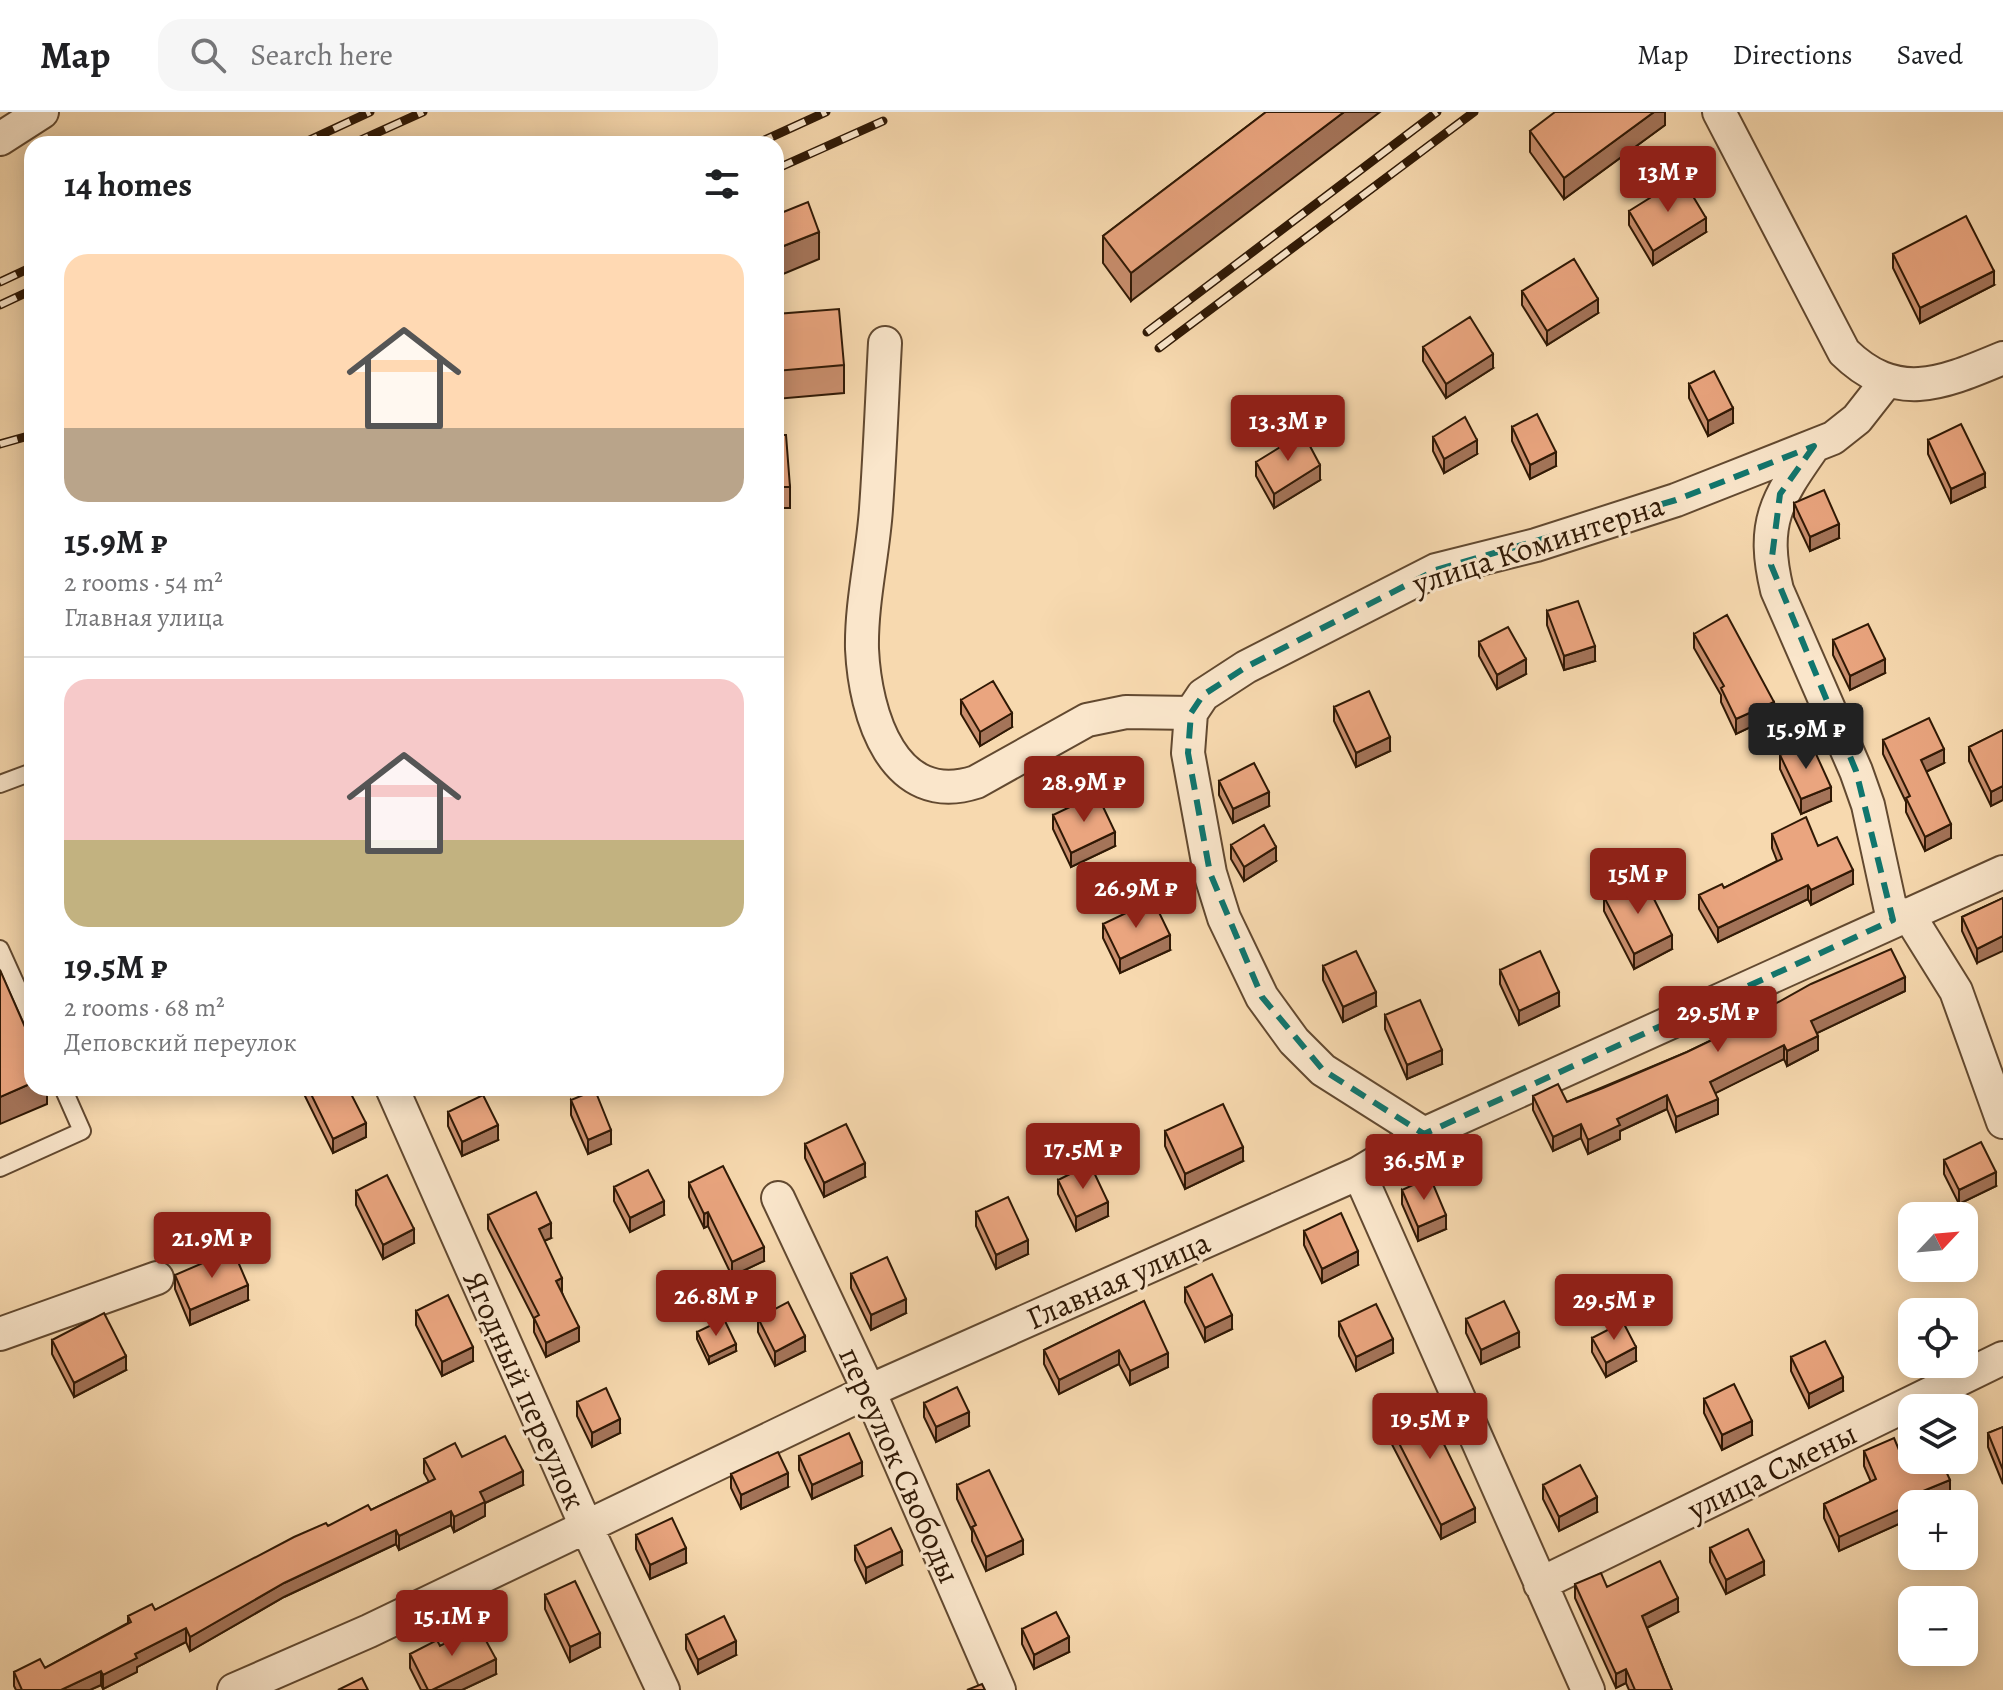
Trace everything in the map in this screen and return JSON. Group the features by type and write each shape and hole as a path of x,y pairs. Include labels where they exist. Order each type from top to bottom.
{"street":[{"path":"0,139 42,112"},
{"path":"1719,112 1844,352 1862,370 1886,382 1907,385 1938,383 2003,358"},
{"path":"885,343 876,510 862,649 874,717 892,759 941,789 957,788 976,782 1087,720 1126,712 1191,713 1188,753 1210,873 1224,918 1262,997 1294,1041 1323,1070 1424,1134"},
{"name":"улица Коминтерна","path":"1191,713 1203,695 1246,667 1436,570 1536,545 1662,505 1814,446 1848,428 1886,382"},
{"path":"1814,446 1780,494 1773,517 1771,565 1777,590 1856,771 1901,917 1956,991 2003,1122"},
{"name":"Главная улица","path":"234,1690 369,1631 869,1391 1359,1173 1424,1134 2003,872"},
{"name":"Ягодный переулок","path":"396,1096 586,1526 663,1690"},
{"path":"1359,1173 1588,1690"},
{"name":"переулок Свободы","path":"778,1198 869,1391 999,1690"},
{"path":"0,1334 157,1278"},
{"name":"улица Смены","path":"1540,1584 2003,1358"}],"lane":[{"path":"0,784 24,775"},
{"path":"0,949 24,1002"},
{"path":"0,1168 82,1131 67,1096"}],"highlighted area":[{"path":"1814,446 1780,494 1771,565 1856,771 1893,920 1424,1134 1323,1070 1262,997 1210,873 1188,753 1191,713 1203,695 1246,667 1436,570 1676,500"}],"building":[{"path":"1266,112 1344,112 1131,273 1103,236"},
{"path":"1555,112 1654,112 1564,178 1530,131"},
{"path":"1682,178 1706,218 1653,251 1629,211"},
{"path":"808,202 819,232 784,246 784,212"},
{"path":"1966,216 1994,271 1920,308 1893,254"},
{"path":"1574,259 1598,299 1547,331 1522,291"},
{"path":"839,309 844,365 784,370 784,313"},
{"path":"1470,317 1493,354 1446,384 1423,347"},
{"path":"1714,371 1733,408 1708,421 1689,384"},
{"path":"1537,414 1556,452 1530,465 1512,427"},
{"path":"1465,417 1477,440 1444,459 1433,437"},
{"path":"1961,424 1985,473 1951,489 1928,440"},
{"path":"1303,433 1320,465 1274,494 1256,462"},
{"path":"784,435 786,435 790,487 784,487"},
{"path":"1824,490 1839,524 1810,537 1794,503"},
{"path":"1578,601 1595,646 1564,656 1547,611"},
{"path":"1727,615 1774,702 1736,719 1721,688 1724,686 1694,634"},
{"path":"1868,624 1885,659 1850,676 1833,640"},
{"path":"1508,627 1526,659 1497,675 1479,642"},
{"path":"993,681 1012,713 980,732 961,700"},
{"path":"1369,691 1390,737 1356,753 1334,707"},
{"path":"1929,718 1944,749 1921,760 1951,824 1925,837 1906,798 1910,796 1883,740"},
{"path":"2003,730 2003,786 1991,792 1969,747"},
{"path":"1811,743 1831,787 1801,799 1780,755"},
{"path":"1254,763 1269,792 1233,809 1219,781"},
{"path":"1097,794 1115,832 1071,853 1053,815"},
{"path":"1806,817 1818,846 1837,837 1853,870 1811,890 1808,885 1718,928 1699,895 1722,884 1724,888 1782,859 1772,834"},
{"path":"1264,825 1276,847 1244,867 1231,845"},
{"path":"1643,877 1672,935 1634,954 1604,897"},
{"path":"2003,898 2003,936 1977,949 1962,917"},
{"path":"1153,900 1170,935 1120,959 1103,924"},
{"path":"1891,949 1905,977 1811,1021 1818,1036 1787,1051 1784,1045 1710,1082 1718,1099 1676,1117 1667,1095 1617,1119 1620,1125 1588,1140 1581,1124 1553,1137 1533,1096 1558,1084 1567,1102 1603,1088 1768,1013 1766,1009 1811,984"},
{"path":"1356,951 1376,992 1343,1007 1323,966"},
{"path":"1540,951 1559,992 1519,1011 1500,970"},
{"path":"0,970 24,1025 24,1086 0,1097"},
{"path":"1420,1000 1442,1050 1407,1065 1385,1015"},
{"path":"312,1096 352,1096 366,1123 333,1139"},
{"path":"484,1096 498,1125 462,1142 448,1112"},
{"path":"581,1096 597,1096 611,1130 588,1140 571,1100"},
{"path":"1223,1104 1243,1147 1185,1174 1165,1131"},
{"path":"846,1124 865,1163 824,1183 805,1144"},
{"path":"1981,1142 1996,1172 1959,1190 1944,1160"},
{"path":"1090,1164 1108,1202 1076,1217 1058,1180"},
{"path":"723,1166 764,1247 732,1262 708,1212 704,1214 689,1183"},
{"path":"648,1170 664,1201 630,1218 614,1187"},
{"path":"387,1175 414,1229 383,1245 356,1191"},
{"path":"1430,1177 1446,1215 1418,1227 1402,1190"},
{"path":"536,1192 551,1223 539,1229 562,1278 556,1281 579,1327 546,1343 534,1318 539,1315 488,1215"},
{"path":"1008,1197 1028,1240 996,1255 976,1212"},
{"path":"1341,1213 1358,1251 1322,1269 1304,1231"},
{"path":"233,1250 248,1285 190,1310 175,1275"},
{"path":"887,1257 906,1299 871,1315 851,1274"},
{"path":"1212,1274 1232,1315 1205,1328 1185,1288"},
{"path":"448,1295 473,1347 442,1362 416,1311"},
{"path":"1144,1301 1168,1353 1130,1371 1119,1350 1059,1380 1044,1350"},
{"path":"1504,1301 1519,1332 1481,1350 1466,1319"},
{"path":"788,1302 805,1336 775,1352 758,1318"},
{"path":"1376,1304 1393,1339 1356,1357 1339,1322"},
{"path":"104,1313 126,1356 74,1383 52,1340"},
{"path":"724,1319 736,1344 709,1357 697,1332"},
{"path":"1623,1322 1636,1347 1606,1363 1592,1338"},
{"path":"1825,1341 1843,1377 1809,1394 1791,1357"},
{"path":"1734,1384 1752,1421 1722,1435 1704,1399"},
{"path":"957,1387 969,1412 936,1427 924,1403"},
{"path":"606,1388 620,1419 592,1433 577,1402"},
{"path":"1422,1399 1475,1508 1441,1525 1385,1416"},
{"path":"2003,1427 2003,1470 1988,1433"},
{"path":"849,1433 862,1462 812,1485 799,1456"},
{"path":"505,1436 523,1471 480,1492 485,1502 454,1517 451,1511 399,1536 396,1530 284,1583 190,1637 186,1628 135,1654 137,1658 103,1675 101,1671 61,1690 22,1690 14,1672 40,1659 45,1668 131,1622 128,1616 152,1604 155,1610 294,1537 326,1523 328,1526 368,1505 371,1510 435,1479 424,1459 455,1443 462,1457"},
{"path":"1894,1438 1898,1448 1898,1474 1947,1474 1950,1480 1925,1490 1898,1490 1898,1510 1839,1537 1824,1504 1876,1479 1864,1451"},
{"path":"778,1452 788,1473 741,1495 731,1474"},
{"path":"1580,1465 1597,1497 1559,1517 1543,1485"},
{"path":"989,1470 1023,1540 986,1557 972,1527 976,1525 957,1485"},
{"path":"672,1518 686,1548 650,1565 636,1535"},
{"path":"891,1528 902,1551 866,1568 855,1546"},
{"path":"1748,1529 1764,1561 1726,1580 1710,1548"},
{"path":"1660,1561 1678,1598 1642,1616 1672,1690 1635,1690 1626,1669 1616,1674 1575,1584 1601,1573 1607,1587"},
{"path":"575,1581 600,1633 570,1647 545,1595"},
{"path":"1056,1612 1069,1637 1034,1655 1022,1629"},
{"path":"724,1616 736,1641 698,1660 686,1635"},
{"path":"478,1626 496,1659 428,1690 410,1654 437,1640 440,1646"},
{"path":"362,1678 368,1690 338,1690"},
{"path":"982,1684 985,1690 967,1690"}],"railway":[{"path":"318,136 370,112"},
{"path":"370,136 423,112"},
{"path":"774,136 826,112"},
{"path":"1147,332 1437,112"},
{"path":"1159,348 1474,112"},
{"path":"784,165 883,121"},
{"path":"0,282 24,271"},
{"path":"0,305 24,294"},
{"path":"0,444 24,437"}]}
